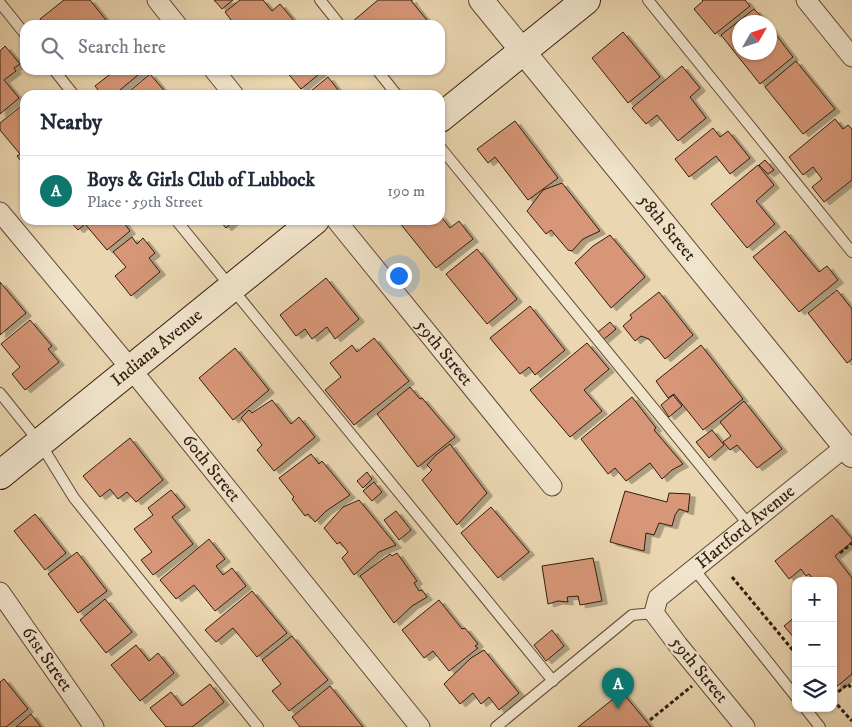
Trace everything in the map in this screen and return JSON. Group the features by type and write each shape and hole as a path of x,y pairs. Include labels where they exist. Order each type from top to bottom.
{"main road":[{"path":"445,114 586,0"},
{"name":"Indiana Avenue","path":"0,476 309,225"}],"street":[{"path":"157,0 173,20"},
{"name":"58th Street","path":"481,0 849,451"},
{"path":"806,0 852,57"},
{"path":"218,75 230,90"},
{"name":"60th Street","path":"0,212 131,369 420,727"},
{"name":"59th Street","path":"340,225 552,486"},
{"name":"Hartford Avenue","path":"654,613 658,598 748,525 849,451"},
{"name":"61st Street","path":"0,592 94,727"},
{"name":"59th Street","path":"654,613 745,727"}],"lane":[{"path":"320,0 336,20"},
{"path":"648,0 852,252"},
{"path":"0,3 20,28"},
{"path":"58,75 70,90"},
{"path":"381,75 393,90"},
{"path":"445,153 748,525"},
{"path":"180,225 553,681"},
{"path":"0,392 40,442 74,498 258,727"},
{"path":"694,570 792,692"},
{"path":"496,727 632,615 654,613"},
{"path":"808,712 820,727"}],"path":[{"path":"840,553 852,545"},
{"path":"732,577 792,649"},
{"path":"837,694 848,684 852,689"},
{"path":"650,720 693,686"},
{"path":"837,703 852,721"}],"building":[{"path":"64,0 90,0 106,20 41,20"},
{"path":"214,0 233,0 222,9"},
{"path":"240,0 263,0 272,11 280,4 293,20 231,20 225,12"},
{"path":"378,0 412,0 427,20 354,20"},
{"path":"745,0 750,6 739,15 732,15 732,20 715,34 694,9 703,1"},
{"path":"754,9 760,15 746,15"},
{"path":"732,26 732,49 721,35"},
{"path":"623,32 660,77 628,103 592,58"},
{"path":"777,36 793,57 760,84 741,60 777,60"},
{"path":"5,46 20,64 14,68 16,71 4,80 19,98 0,114 0,51"},
{"path":"796,61 835,109 803,134 765,87"},
{"path":"682,66 700,88 690,97 706,118 678,141 657,115 646,124 632,108"},
{"path":"109,75 138,75 120,90 98,90 95,86"},
{"path":"151,75 164,90 131,90"},
{"path":"289,75 318,75 301,89"},
{"path":"328,77 338,90 312,90"},
{"path":"20,107 20,154 0,130 0,123"},
{"path":"835,119 843,129 848,125 852,129 852,180 824,202 812,187 822,179 813,167 803,175 789,157"},
{"path":"515,121 558,178 528,200 495,157 488,163 477,149"},
{"path":"713,128 720,137 728,131 750,158 730,174 716,156 689,177 675,159"},
{"path":"765,160 774,170 768,174 759,165"},
{"path":"758,165 774,185 756,201 775,224 747,248 711,204"},
{"path":"562,183 600,231 583,239 572,251 568,250 551,230 546,234 527,211 543,190"},
{"path":"459,221 473,239 436,268 401,225 445,225 445,222 450,228"},
{"path":"74,225 84,225 78,230"},
{"path":"86,225 126,225 130,231 107,250"},
{"path":"785,231 819,272 827,266 838,280 799,312 753,257"},
{"path":"610,235 645,277 611,308 575,263 593,246"},
{"path":"132,237 137,244 143,238 155,253 149,258 160,272 131,296 115,276 126,267 113,252"},
{"path":"477,249 517,299 487,324 446,274"},
{"path":"326,278 359,319 335,339 327,327 312,339 305,329 296,336 280,315"},
{"path":"0,282 26,313 0,335"},
{"path":"837,290 852,309 852,359 847,363 808,313"},
{"path":"659,292 693,335 665,359 649,339 641,336 635,341 623,326 632,318 630,315"},
{"path":"530,306 565,350 535,375 529,367 520,374 490,338"},
{"path":"30,320 52,346 48,349 59,362 25,390 12,374 20,367 1,344"},
{"path":"610,322 616,329 603,340 598,332"},
{"path":"374,338 409,381 354,425 325,390 341,377 330,363 352,345 357,352"},
{"path":"587,343 609,369 584,390 602,411 570,437 530,390"},
{"path":"701,345 743,399 703,430 674,394 668,398 656,381"},
{"path":"235,348 269,390 233,420 199,378"},
{"path":"410,387 420,399 422,398 455,437 418,467 377,414"},
{"path":"673,395 682,406 669,417 661,405"},
{"path":"632,397 656,428 654,430 683,464 672,470 662,479 650,463 626,481 615,468 608,474 581,439"},
{"path":"272,400 291,424 299,417 315,437 274,471 257,450 262,445 241,418 249,410 252,413"},
{"path":"744,401 782,449 757,468 737,445 730,450 723,442 731,436 720,422"},
{"path":"712,430 724,445 709,458 696,442"},
{"path":"130,438 163,480 136,502 127,492 118,499 110,489 100,497 83,476"},
{"path":"450,444 487,493 457,525 422,480 432,470 427,465"},
{"path":"311,454 319,464 322,461 350,495 326,511 315,522 308,514 305,516 292,499 294,497 279,478"},
{"path":"367,472 372,479 363,488 357,481"},
{"path":"374,482 382,492 372,501 363,491"},
{"path":"171,490 185,507 172,517 193,544 153,575 141,560 152,552 134,529 153,515 148,508"},
{"path":"625,491 667,502 669,493 690,494 688,512 679,509 672,526 659,523 654,535 646,533 644,551 610,542"},
{"path":"359,500 396,545 379,552 354,575 342,558 348,552 340,542 337,544 324,528 343,507"},
{"path":"491,507 529,552 498,578 461,533"},
{"path":"396,511 411,530 399,540 384,520"},
{"path":"35,514 66,553 45,570 14,531"},
{"path":"832,515 852,539 852,542 835,556 852,578 852,674 837,686 837,577 812,577 809,574 806,576 801,569 789,579 775,561"},
{"path":"209,539 225,559 216,566 223,575 232,568 246,586 215,611 194,585 176,599 160,580"},
{"path":"77,552 107,591 78,613 48,574"},
{"path":"397,553 417,581 414,583 419,591 422,590 427,597 412,606 394,623 360,576 390,554 392,556"},
{"path":"593,558 602,601 580,605 578,596 567,597 568,602 558,601 548,604 542,566"},
{"path":"252,591 287,633 257,657 233,628 216,642 205,630"},
{"path":"105,599 132,632 106,653 80,620"},
{"path":"439,600 462,629 465,628 478,644 475,646 478,648 449,671 433,651 424,658 402,630"},
{"path":"792,619 792,635 784,626"},
{"path":"552,630 564,646 546,661 534,645"},
{"path":"292,636 328,680 289,711 272,691 281,684 262,660"},
{"path":"136,645 149,661 158,653 174,673 140,701 111,665"},
{"path":"484,650 519,693 499,710 489,697 481,704 473,693 460,704 444,684 471,658"},
{"path":"4,679 28,709 6,727 0,727 0,682"},
{"path":"210,684 224,702 192,727 166,727 150,708 171,692 182,706"},
{"path":"330,686 363,727 300,727 292,717"},
{"path":"622,692 651,727 578,727"},
{"path":"31,714 41,727 16,727"}],"place":[{"name":"Boys & Girls Club of Lubbock","path":"618,709"}]}
